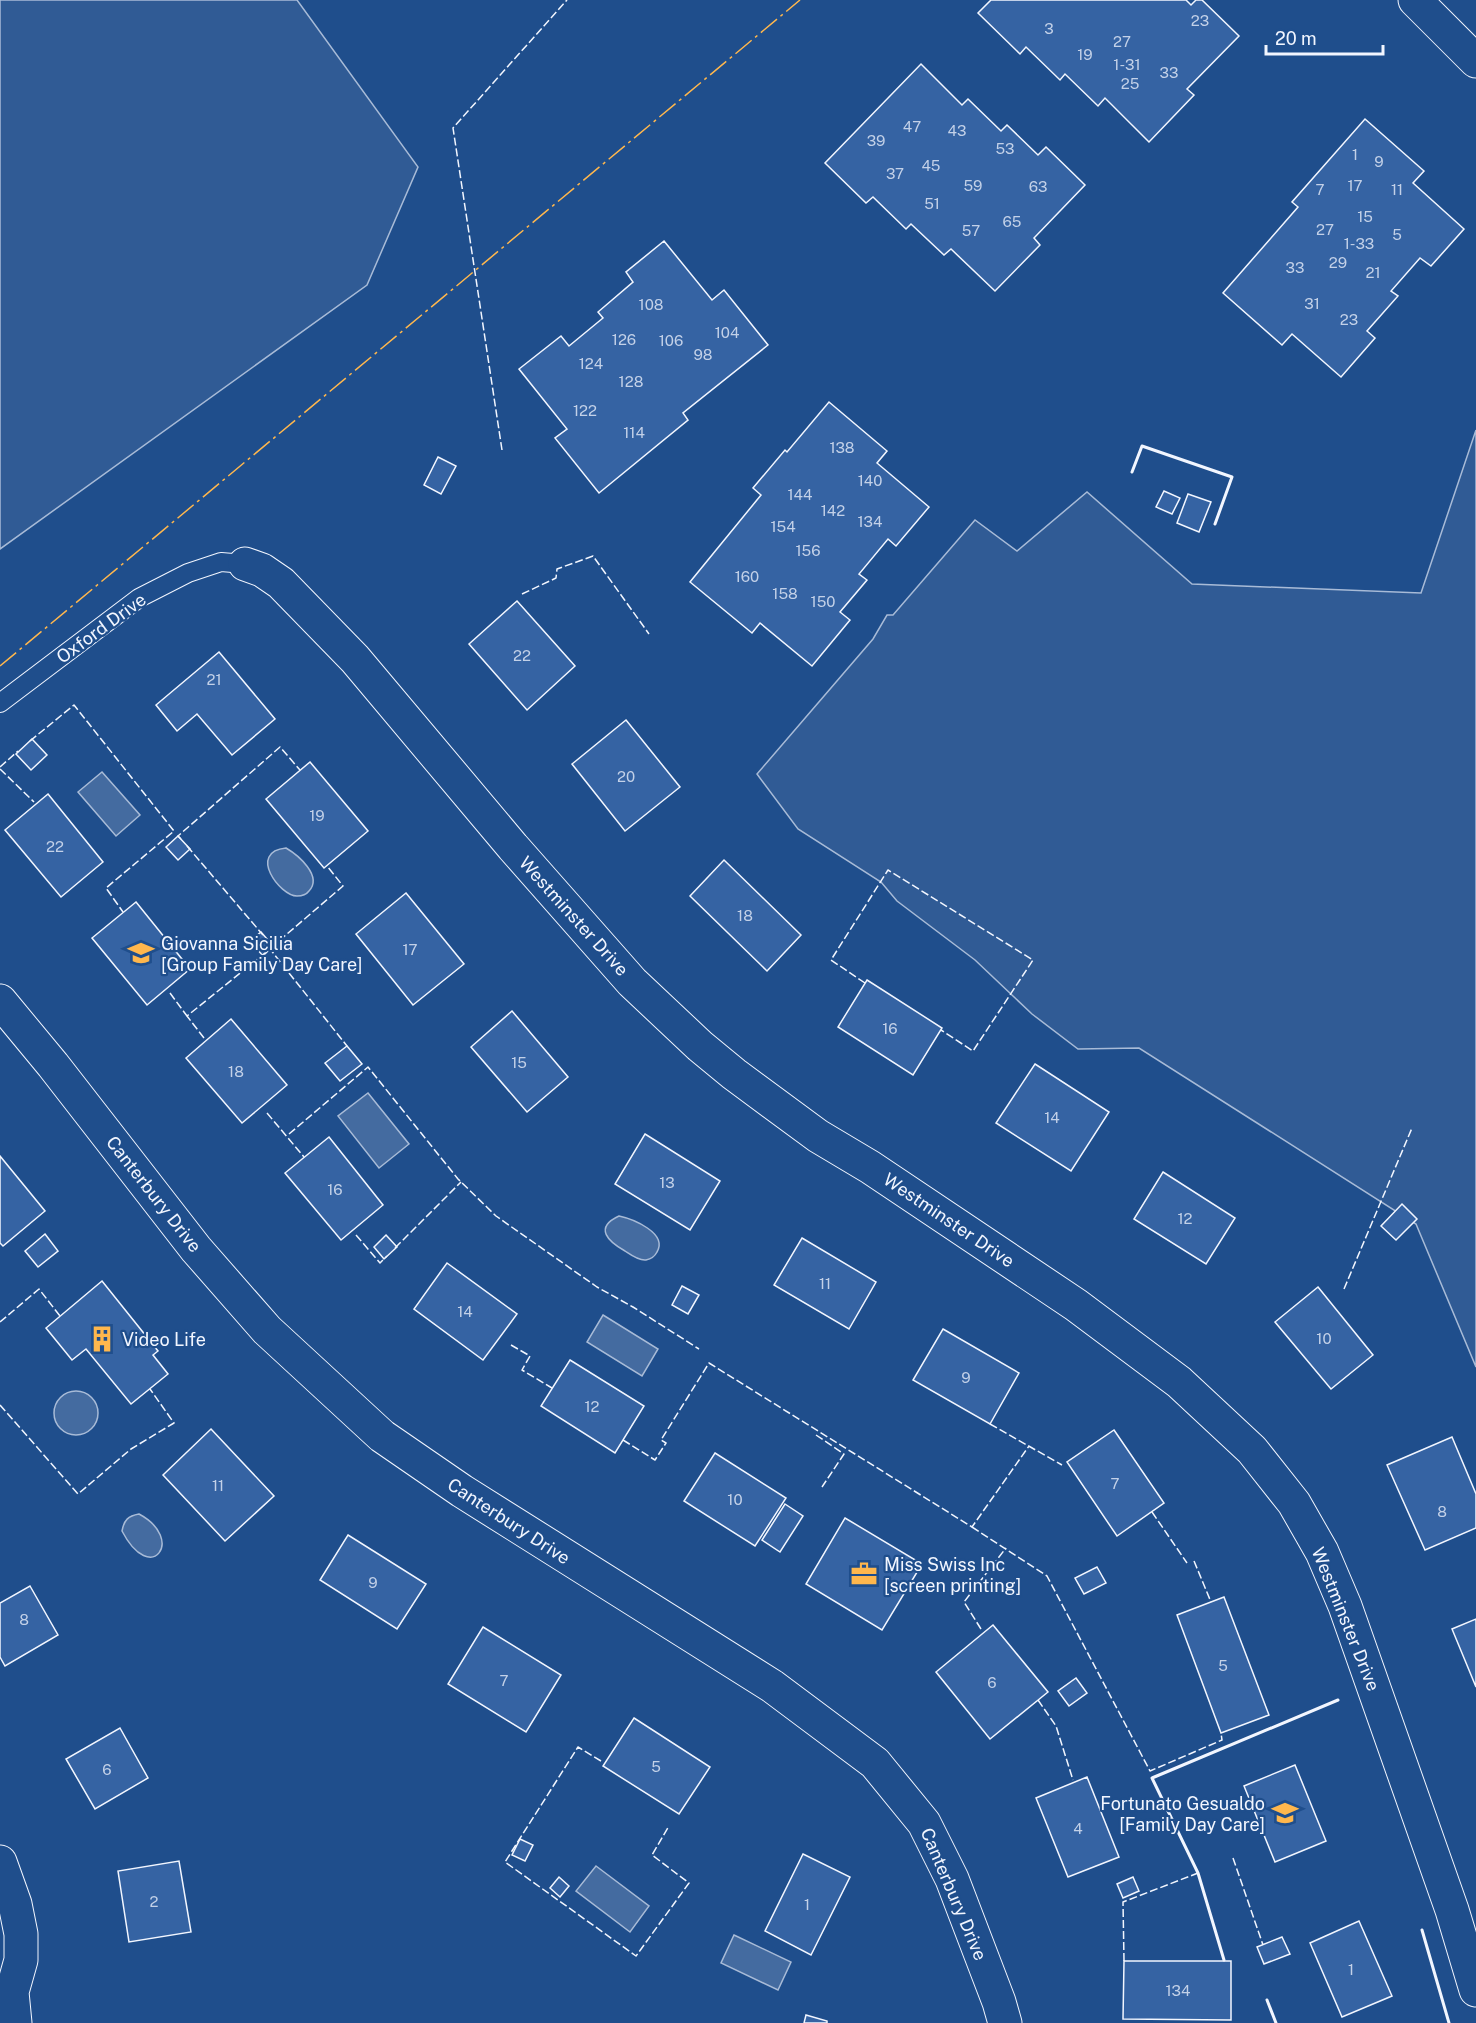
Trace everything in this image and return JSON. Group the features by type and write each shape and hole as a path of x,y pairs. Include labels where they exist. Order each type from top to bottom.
{"street":[{"path":"1415,0 1476,61"},
{"name":"Westminster Drive","path":"245,564 262,570 281,583 355,659 513,847 633,982 700,1046 818,1136 870,1167 1076,1305 1179,1382 1252,1450 1294,1503 1322,1552 1345,1606 1452,1910 1476,1990"},
{"name":"Canterbury Drive","path":"0,1001 53,1065 196,1249 267,1330 382,1436 462,1491 772,1686 875,1763 924,1822 952,1879 1005,2023"},
{"path":"0,1862 15,1904 21,1934 21,1960 12,1992 15,2023"}],"lane":[{"name":"Oxford Drive","path":"0,703 139,598 188,573 221,562 245,564"}],"shaded area":[{"path":"0,0 297,0 418,167 367,285 0,549"},
{"path":"1476,430 1476,1367 1416,1224 1139,1048 1078,1049 1032,1014 975,960 897,901 881,882 798,829 757,774 873,639 887,615 893,615 975,520 1017,551 1087,492 1192,584 1421,593"},
{"path":"102,772 140,815 116,836 78,792"},
{"path":"286,848 302,861 311,873 313,885 304,895 290,894 270,874 269,857 275,851"},
{"path":"368,1093 409,1144 379,1168 338,1116"},
{"path":"619,1216 632,1220 654,1233 659,1245 654,1256 646,1260 638,1259 609,1239 605,1230 607,1225"},
{"path":"603,1315 658,1349 642,1376 587,1342"},
{"path":"76,1391 92,1397 98,1413 92,1429 76,1435 60,1429 54,1413 60,1397"},
{"path":"139,1514 153,1524 160,1535 162,1545 159,1553 153,1557 144,1555 133,1547 122,1531 127,1519"},
{"path":"596,1866 649,1906 630,1932 576,1891"},
{"path":"734,1935 791,1962 778,1990 721,1963"}],"building":[{"path":"991,0 1186,0 1191,5 1196,0 1202,0 1239,36 1187,89 1194,95 1149,142 1105,98 1098,106 1065,74 1060,80 1026,47 1020,54 978,13"},
{"path":"921,64 962,105 968,99 1001,131 1007,125 1038,155 1046,147 1085,185 1034,238 1040,245 995,291 951,249 944,255 911,224 906,229 873,197 866,203 825,163"},
{"path":"1365,119 1424,171 1413,183 1464,229 1431,266 1420,258 1391,291 1398,296 1367,331 1375,338 1341,377 1292,334 1282,345 1223,293 1298,207 1292,202"},
{"path":"664,241 712,300 724,290 768,345 683,413 688,420 599,493 555,438 567,429 519,369 561,336 569,346 603,318 598,312 633,282 626,272"},
{"path":"829,402 887,451 877,463 929,507 896,546 888,539 859,574 867,580 840,612 850,620 812,666 760,623 752,633 690,582 761,495 753,488"},
{"path":"438,457 456,466 441,494 424,485"},
{"path":"1164,491 1180,498 1172,514 1156,507"},
{"path":"1188,494 1211,502 1199,532 1177,523"},
{"path":"517,601 575,666 527,710 469,644"},
{"path":"219,652 275,719 232,755 197,714 177,731 156,705"},
{"path":"626,720 680,787 625,831 572,764"},
{"path":"32,739 47,755 31,770 16,754"},
{"path":"310,762 368,831 324,868 266,799"},
{"path":"48,794 103,862 61,897 5,830"},
{"path":"178,836 190,849 178,860 166,847"},
{"path":"724,860 801,935 767,971 690,896"},
{"path":"406,893 464,964 413,1005 356,934"},
{"name":"Giovanna Sicilia [Group Family Day Care]","path":"136,902 190,969 147,1005 92,938"},
{"path":"261,932 273,946 263,956 250,941"},
{"path":"867,980 942,1028 913,1075 838,1027"},
{"path":"512,1011 568,1077 527,1112 471,1047"},
{"path":"231,1019 287,1085 242,1123 186,1058"},
{"path":"347,1046 362,1064 340,1081 325,1063"},
{"path":"1035,1064 1109,1112 1071,1171 996,1123"},
{"path":"645,1134 720,1181 690,1230 615,1184"},
{"path":"329,1137 383,1205 341,1240 285,1173"},
{"path":"0,1156 45,1211 3,1246 0,1243"},
{"path":"1163,1172 1235,1218 1206,1264 1134,1219"},
{"path":"1402,1204 1417,1219 1396,1240 1381,1226"},
{"path":"45,1234 58,1251 38,1267 25,1251"},
{"path":"386,1235 397,1247 384,1259 374,1247"},
{"path":"802,1238 876,1282 849,1329 774,1285"},
{"path":"447,1263 517,1314 483,1360 414,1309"},
{"name":"Video Life","path":"102,1281 158,1351 153,1355 168,1374 131,1404 86,1349 72,1360 46,1328"},
{"path":"682,1286 699,1295 688,1314 672,1305"},
{"path":"1318,1287 1373,1355 1331,1389 1275,1322"},
{"path":"943,1329 1019,1373 990,1424 913,1380"},
{"path":"570,1360 644,1406 615,1453 541,1406"},
{"path":"211,1429 274,1496 225,1541 163,1475"},
{"path":"1114,1430 1164,1503 1117,1536 1067,1462"},
{"path":"1452,1437 1476,1494 1476,1528 1425,1550 1387,1465"},
{"path":"715,1453 786,1498 755,1546 684,1501"},
{"path":"785,1504 803,1516 780,1552 762,1540"},
{"name":"Miss Swiss Inc [screen printing]","path":"845,1518 922,1564 882,1630 806,1584"},
{"path":"348,1535 426,1584 397,1629 320,1580"},
{"path":"1097,1567 1106,1583 1084,1594 1075,1578"},
{"path":"30,1586 58,1635 5,1666 0,1657 0,1603"},
{"path":"1224,1597 1269,1715 1221,1733 1177,1615"},
{"path":"1476,1619 1476,1687 1452,1629"},
{"path":"993,1625 1048,1692 990,1739 936,1672"},
{"path":"483,1627 561,1675 526,1732 448,1684"},
{"path":"1076,1678 1087,1693 1069,1706 1058,1691"},
{"path":"634,1718 710,1767 679,1814 603,1766"},
{"path":"120,1728 148,1778 95,1809 66,1759"},
{"name":"Fortunato Gesualdo [Family Day Care]","path":"1295,1765 1326,1841 1275,1862 1244,1786"},
{"path":"1087,1777 1119,1857 1068,1877 1036,1798"},
{"path":"520,1839 533,1845 525,1861 512,1855"},
{"path":"803,1854 850,1877 811,1955 765,1931"},
{"path":"179,1861 191,1932 129,1942 118,1871"},
{"path":"559,1877 569,1886 560,1897 550,1888"},
{"path":"1133,1877 1139,1891 1123,1898 1117,1884"},
{"path":"1359,1921 1392,1996 1342,2017 1310,1943"},
{"path":"1282,1937 1290,1954 1264,1964 1257,1947"},
{"path":"1124,1961 1231,1961 1231,2020 1123,2019"},
{"path":"806,2015 827,2021 827,2023 804,2023"}],"fence":[{"path":"502,450 453,128 567,0"},
{"path":"522,594 556,578 557,569 593,556 649,634"},
{"path":"30,741 74,705 174,831 106,888 123,912"},
{"path":"181,839 178,836 280,747 300,770"},
{"path":"0,767 18,751"},
{"path":"0,769 34,802"},
{"path":"187,846 263,935"},
{"path":"271,944 273,946 343,886 327,866"},
{"path":"865,983 831,960 888,870 1033,960 973,1051 941,1030"},
{"path":"204,1038 187,1016 270,949 347,1046"},
{"path":"170,993 187,1016"},
{"path":"289,1134 368,1067 458,1179 496,1216 597,1287 699,1349"},
{"path":"267,1113 304,1157"},
{"path":"1344,1289 1412,1128"},
{"path":"395,1248 461,1182"},
{"path":"356,1235 380,1263 387,1256"},
{"path":"0,1322 39,1289 60,1316"},
{"path":"511,1345 530,1356 522,1370 552,1388"},
{"path":"623,1440 655,1460 666,1443 661,1440 709,1363 972,1527 1029,1446"},
{"path":"0,1405 78,1494 131,1449 174,1423 150,1389"},
{"path":"990,1424 1062,1465"},
{"path":"816,1435 844,1454 822,1487"},
{"path":"1152,1512 1187,1563"},
{"path":"972,1527 1047,1576 1150,1771 1222,1740 1221,1733"},
{"path":"981,1629 964,1602 1006,1548"},
{"path":"1194,1561 1211,1602"},
{"path":"1038,1700 1056,1726 1073,1780"},
{"path":"601,1761 578,1747 505,1862 636,1956 689,1883 652,1855 669,1826"},
{"path":"1233,1858 1263,1945"},
{"path":"1124,1961 1123,1902 1198,1873"}],"wall":[{"path":"1132,472 1142,446 1232,477 1215,524"},
{"path":"1224,1960 1198,1873 1152,1778 1338,1700"},
{"path":"1422,1930 1449,2023"},
{"path":"1267,2000 1276,2023"}],"power":[{"path":"0,666 800,0"}],"place":[{"name":"Giovanna Sicilia [Group Family Day Care]","path":"141,953"},
{"name":"Video Life","path":"102,1339"},
{"name":"Miss Swiss Inc [screen printing]","path":"864,1574"},
{"name":"Fortunato Gesualdo [Family Day Care]","path":"1285,1813"}]}
